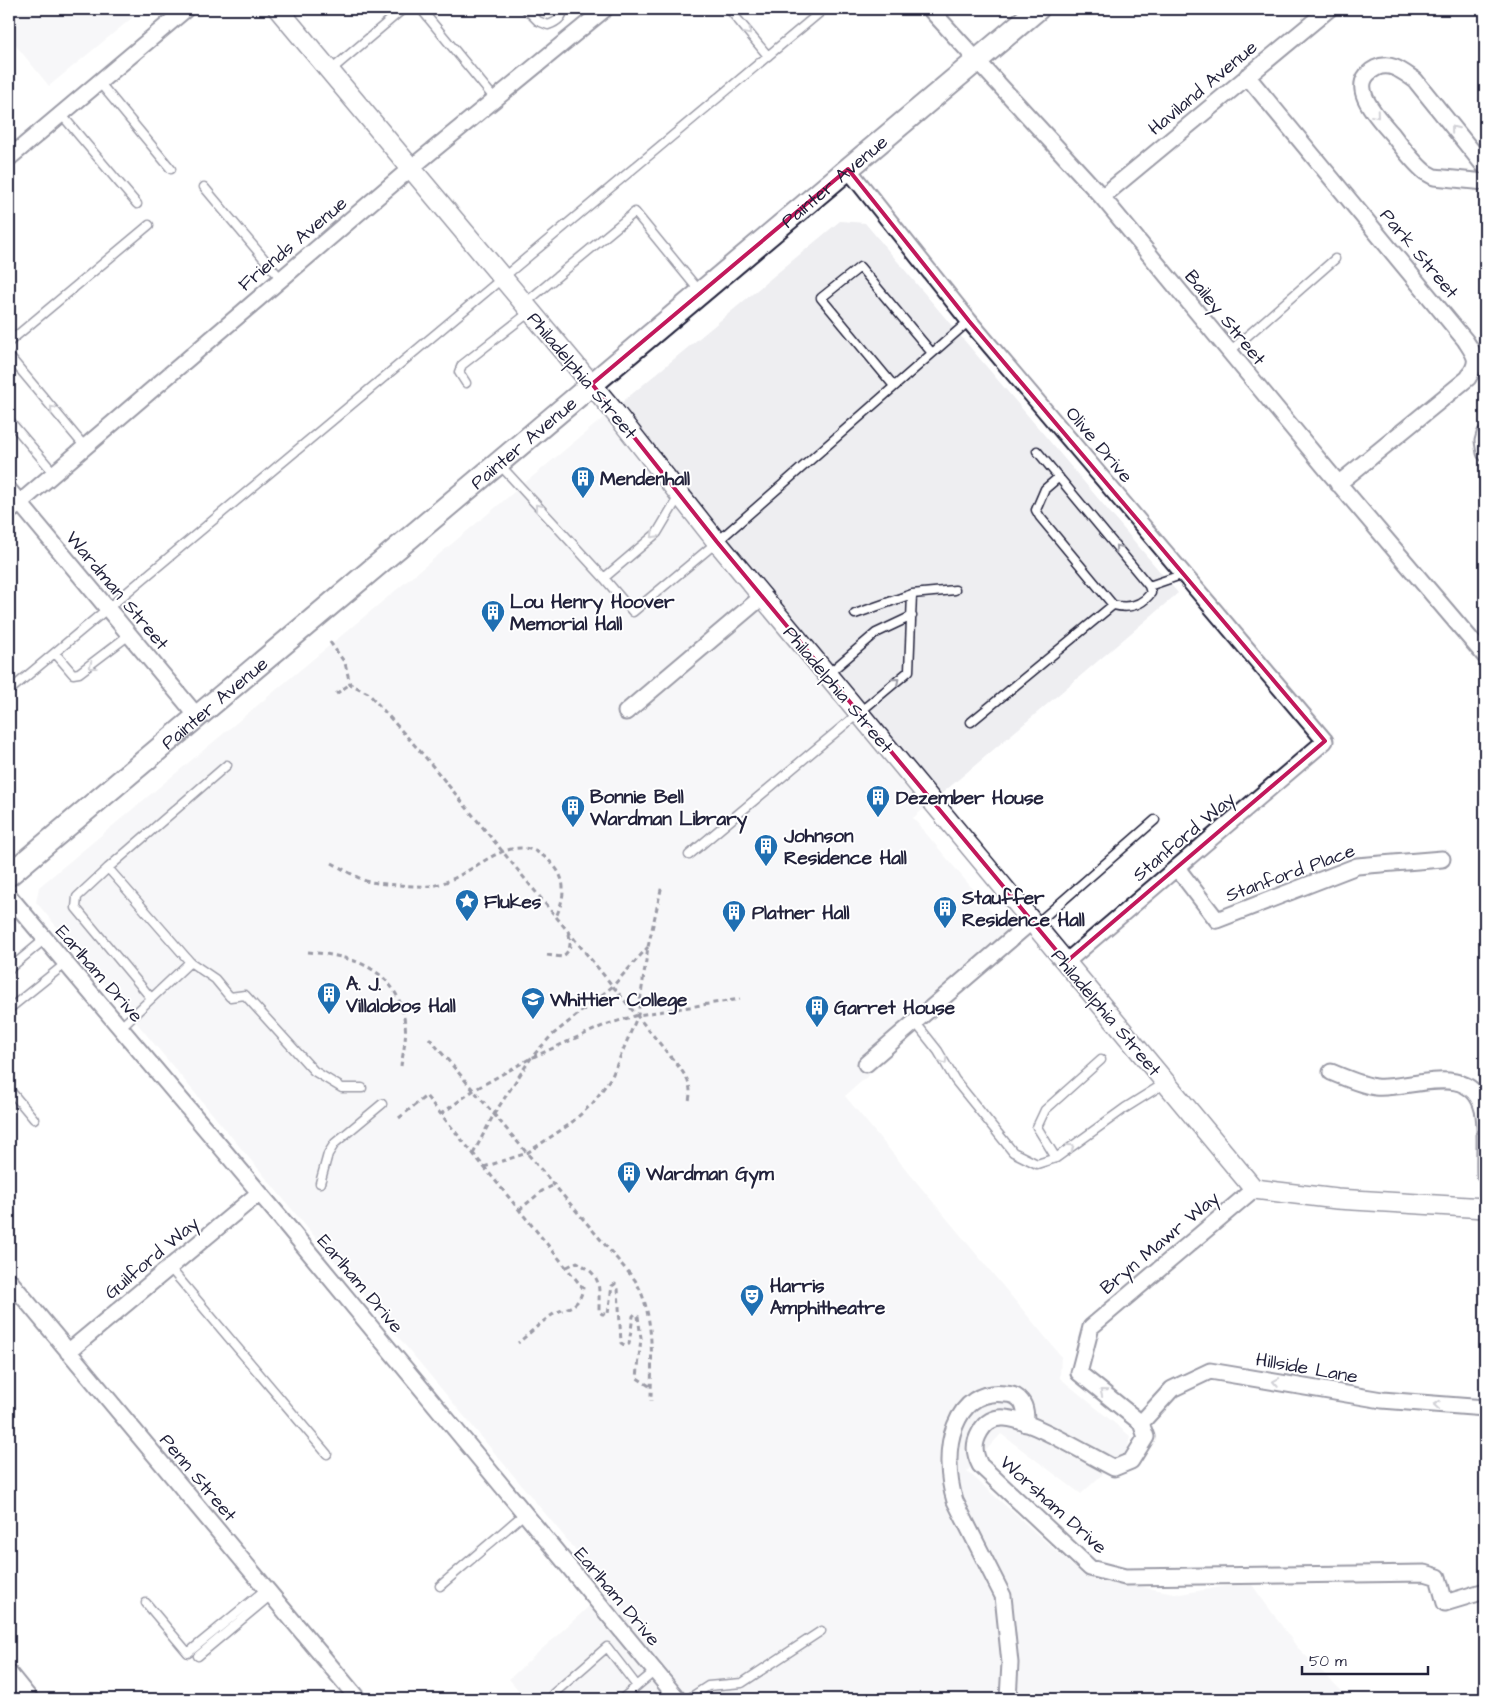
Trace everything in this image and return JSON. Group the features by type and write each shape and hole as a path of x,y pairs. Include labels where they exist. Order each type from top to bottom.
{"main road":[{"name":"Painter Avenue","path":"9,875 1038,9"}],"street":[{"path":"9,158 186,9"},
{"name":"Philadelphia Street","path":"278,9 592,384 717,542 1254,1188"},
{"name":"Friends Avenue","path":"14,507 411,168 605,9"},
{"name":"Bailey Street","path":"930,9 1102,197 1338,484 1485,656"},
{"name":"Haviland Avenue","path":"1102,197 1328,9"},
{"path":"1485,167 1414,80 1400,69 1387,66 1378,67 1364,79 1362,87 1369,107 1425,172 1434,177 1485,182"},
{"name":"Park Street","path":"1247,76 1465,340 1476,356 1476,366 1468,378 1338,484"},
{"name":"Olive Drive","path":"848,169 969,321 1326,741"},
{"path":"1485,434 1483,441 1485,453"},
{"name":"Wardman Street","path":"9,490 14,507 108,609 197,716"},
{"path":"626,712 763,596"},
{"name":"Stanford Way","path":"1066,962 1326,741"},
{"name":"Stanford Place","path":"1177,868 1217,920 1357,866 1442,859"},
{"name":"Earlham Drive","path":"9,896 259,1193 678,1699"},
{"path":"866,1064 1034,923"},
{"path":"1331,1072 1375,1087 1399,1086 1444,1079 1465,1084 1476,1095 1483,1109 1485,1175"},
{"path":"1254,1188 1337,1199 1485,1208"},
{"name":"Bryn Mawr Way","path":"1141,1423 1079,1373 1091,1326 1254,1188"},
{"name":"Guilford Way","path":"68,1352 259,1193"},
{"name":"Penn Street","path":"9,1280 358,1699"},
{"name":"Hillside Lane","path":"1141,1423 1172,1389 1210,1371 1382,1400 1485,1408"},
{"path":"1008,1699 1010,1663 1003,1596 954,1502 951,1488 950,1455 955,1425 966,1408 981,1395 998,1393 1016,1396 1022,1402 1026,1424"},
{"name":"Worsham Drive","path":"1141,1423 1146,1437 1131,1462 1114,1468 1026,1424 1004,1418 993,1419 985,1424 976,1440 974,1449 976,1456 986,1471 1090,1568 1125,1577 1425,1573 1438,1577 1445,1604 1485,1591"},
{"path":"9,1673 30,1699"}],"lane":[{"path":"330,71 403,9"},
{"path":"421,9 495,99"},
{"path":"526,9 538,21 548,25 560,19 564,9"},
{"path":"729,9 768,56"},
{"path":"9,691 824,9"},
{"path":"100,82 171,169"},
{"path":"61,114 137,204"},
{"path":"204,186 281,279"},
{"path":"466,383 459,372 462,364 635,212 701,293"},
{"path":"9,342 149,225"},
{"path":"1229,352 1335,259"},
{"path":"894,386 821,298 860,267 932,353"},
{"path":"499,463 633,612 717,542 969,321"},
{"path":"9,356 85,447"},
{"path":"9,420 54,473"},
{"path":"1038,452 1149,586 1150,593 1141,604 1124,608 1113,605 1036,510 1045,489 1059,478"},
{"path":"604,578 657,534 680,495"},
{"path":"1149,586 1184,574"},
{"path":"855,614 912,594 955,590"},
{"path":"689,855 909,671 912,594"},
{"path":"972,722 1113,605"},
{"path":"827,674 876,633 912,616"},
{"path":"55,653 73,674 80,674 130,635"},
{"path":"151,998 76,908 77,897 227,764"},
{"path":"1034,923 1155,820"},
{"path":"108,868 190,962 215,979 230,997 245,996 314,1071 342,1088 362,1088"},
{"path":"9,970 44,939"},
{"path":"120,1027 190,962"},
{"path":"9,1009 65,964"},
{"path":"915,1022 938,1051 955,1080 1013,1152 1037,1164 1056,1158 1125,1108 1166,1082"},
{"path":"1056,1158 1037,1126 1045,1110 1101,1060"},
{"path":"9,1089 34,1119"},
{"path":"320,1183 328,1154 336,1143 382,1104"},
{"path":"170,1268 327,1454"},
{"path":"440,1586 524,1514"},
{"path":"146,1602 188,1653 268,1592"},
{"path":"198,1656 268,1592"},
{"path":"688,1699 708,1686 742,1683 821,1631"},
{"path":"553,1694 608,1647 637,1686"},
{"path":"622,1699 655,1671"}],"path":[{"path":"330,642 345,663 350,684"},
{"path":"336,694 350,684"},
{"path":"350,684 368,693 426,758 569,934 638,1015 688,1079 691,1090 689,1101"},
{"path":"332,863 368,882 427,886 445,884 501,851 519,848 535,851 548,859 559,872 563,885 563,900 556,918"},
{"path":"484,1167 527,1153 570,1124 593,1103 612,1076 638,1015 648,947 662,885"},
{"path":"547,954 562,958 568,953 571,945 569,934"},
{"path":"473,1154 494,1114 531,1058 551,1036 613,986 648,947"},
{"path":"308,952 336,954 360,963 377,972 391,985 402,1005 405,1026 401,1066"},
{"path":"441,1114 474,1090 531,1058 605,1025 638,1015 740,999"},
{"path":"429,1038 636,1280 644,1296 649,1315 651,1401"},
{"path":"399,1118 426,1096 583,1288 581,1297 568,1310 554,1314 518,1343"},
{"path":"519,1210 542,1191 554,1185"},
{"path":"567,1267 577,1262 592,1271 599,1282 599,1311 602,1314 608,1314 612,1286 615,1284 618,1288 621,1343 626,1346 629,1344 633,1316 635,1314 638,1316 641,1338 637,1378 651,1388"}],"highlighted area":[{"path":"848,169 969,321 1325,741 1066,962 717,542 592,384"}],"shaded area":[{"path":"9,9 143,9 49,86 9,37"},
{"name":"Whittier College","path":"840,221 865,223 1178,593 913,818 1019,944 845,1096 1061,1356 1060,1378 1130,1436 1127,1452 1081,1494 1001,1434 967,1471 1084,1576 1180,1594 1250,1582 1297,1647 1350,1699 526,1699 509,1679 608,1589 36,902 39,887"}],"place":[{"name":"Mendenhall","path":"583,499"},
{"name":"Lou Henry Hoover Memorial Hall","path":"493,633"},
{"name":"Dezember House","path":"878,818"},
{"name":"Bonnie Bell Wardman Library","path":"573,828"},
{"name":"Johnson Residence Hall","path":"766,867"},
{"name":"Flukes","path":"467,922"},
{"name":"Stauffer Residence Hall","path":"945,929"},
{"name":"Platner Hall","path":"734,933"},
{"name":"A. J. Villalobos Hall","path":"329,1015"},
{"name":"Whittier College","path":"533,1020"},
{"name":"Garret House","path":"817,1028"},
{"name":"Wardman Gym","path":"629,1194"},
{"name":"Harris Amphitheatre","path":"752,1317"}]}
